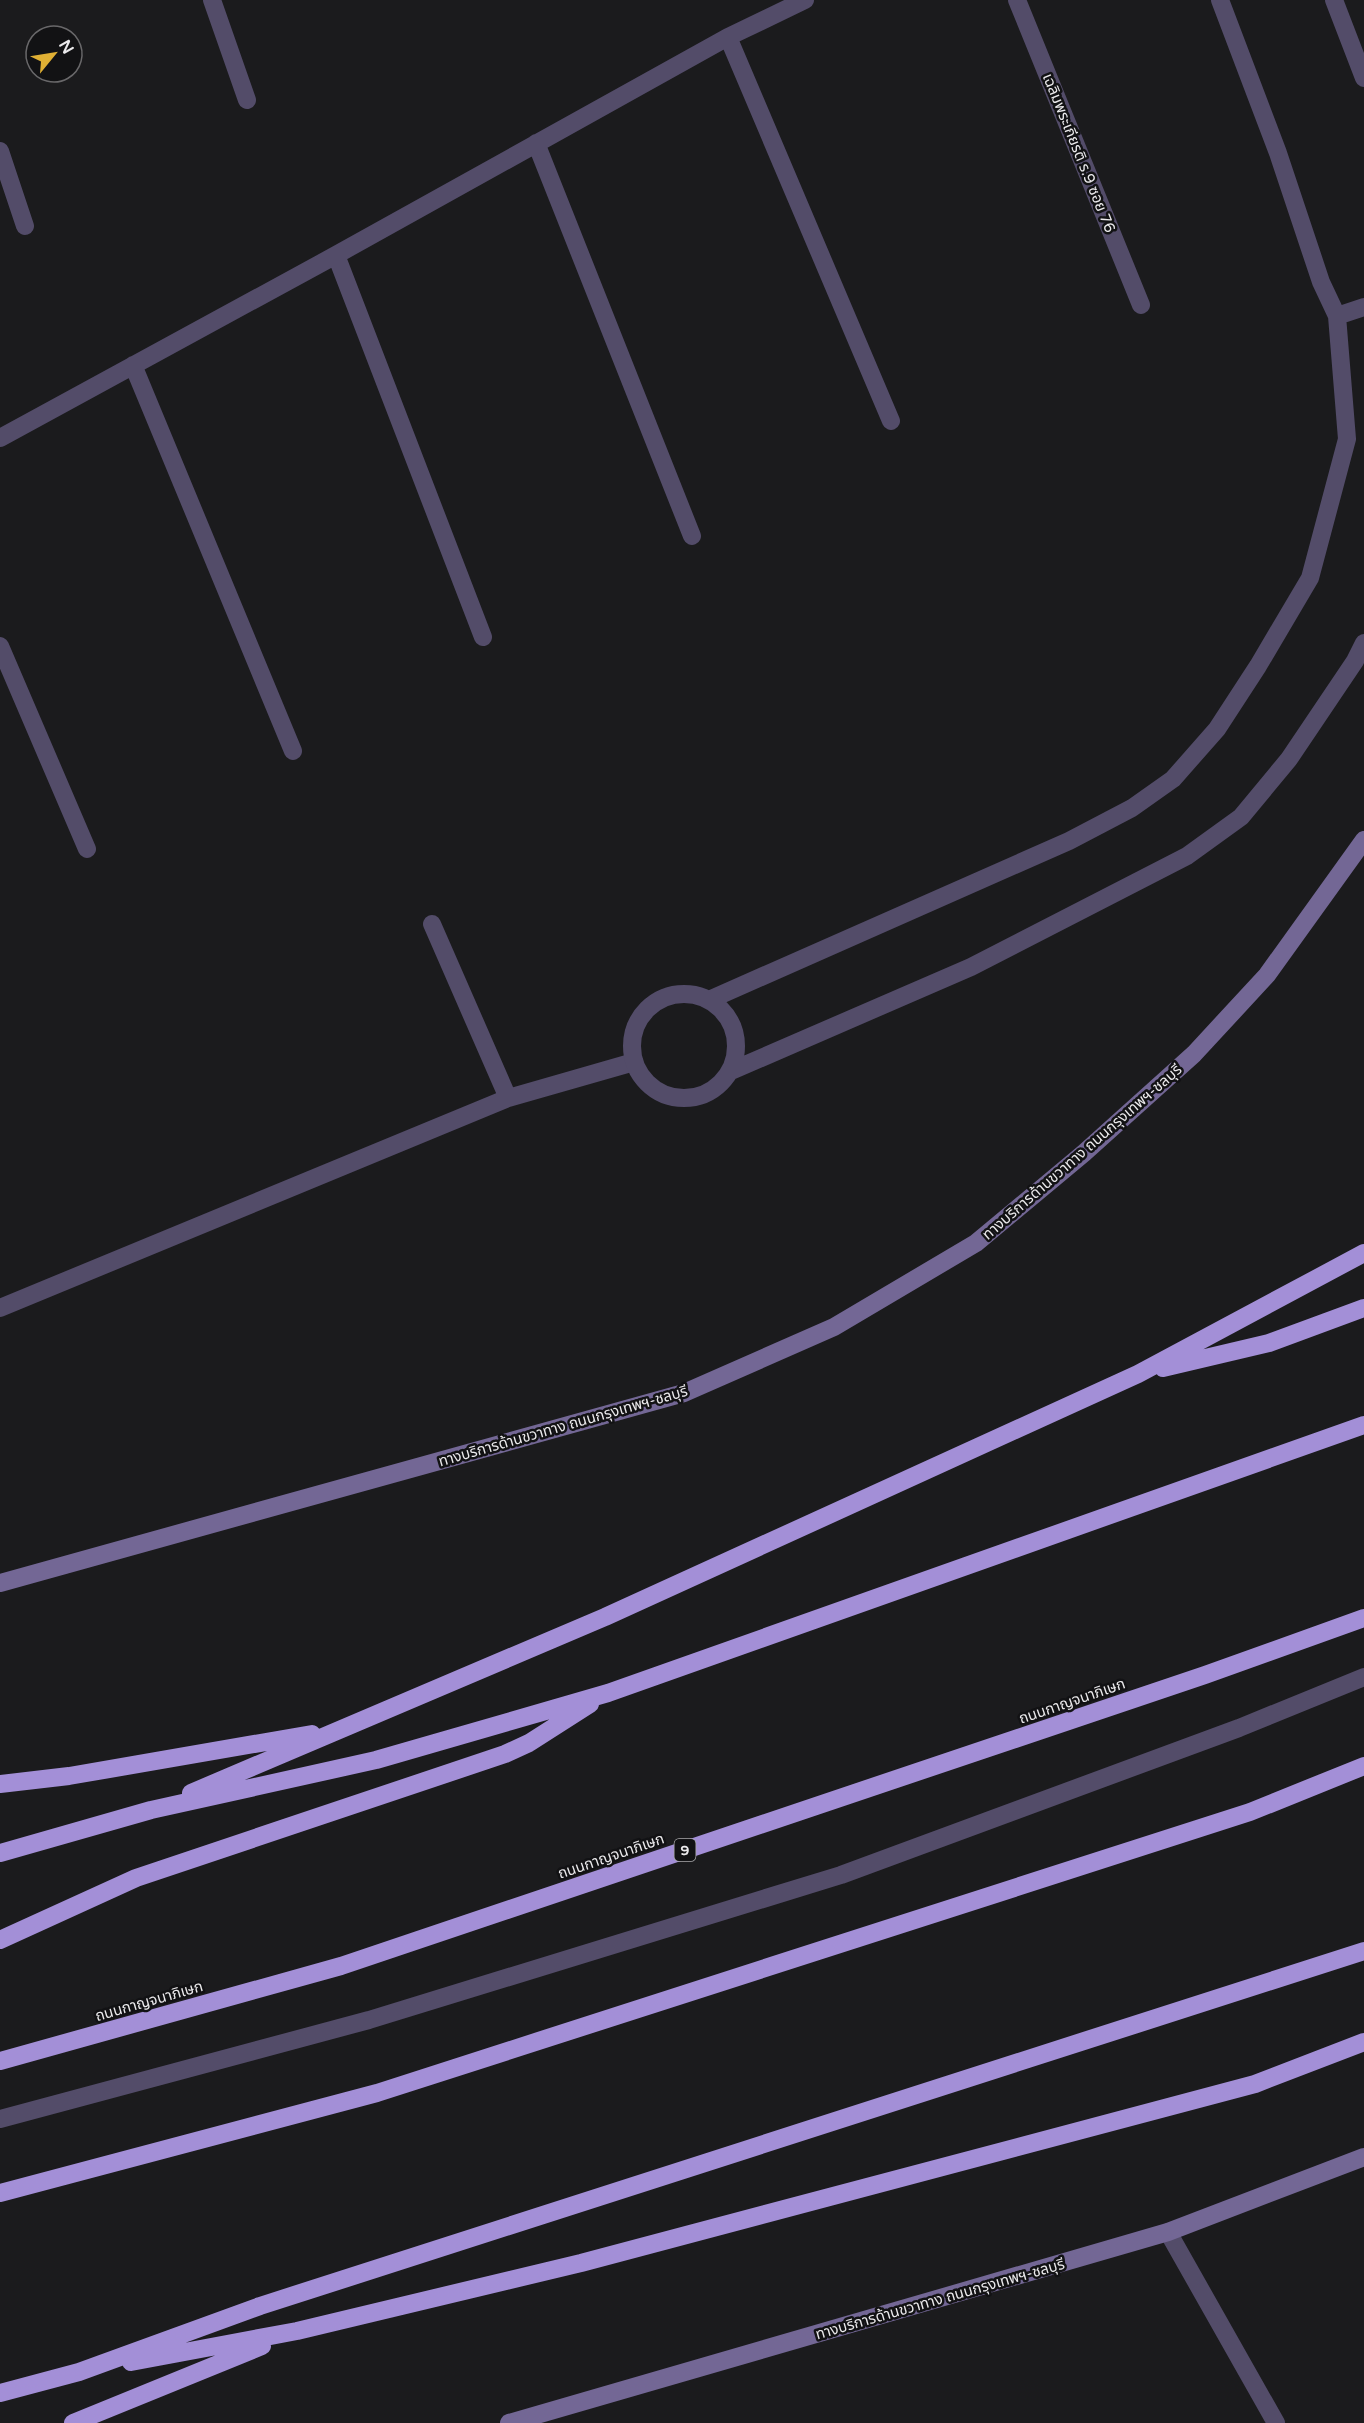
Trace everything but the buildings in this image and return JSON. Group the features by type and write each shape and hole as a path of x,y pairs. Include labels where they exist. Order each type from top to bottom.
{"highway":[{"path":"151,1810 605,1617 1138,1374 1364,1253"},
{"path":"1138,1374 1269,1343 1364,1308"},
{"path":"0,1853 151,1810 376,1761 608,1692 1364,1425"},
{"name":"ถนนกาญจนาภิเษก","path":"0,2061 341,1966 1205,1676 1364,1618"},
{"path":"0,1940 136,1878 505,1754 529,1743 608,1692"},
{"path":"0,1784 69,1776 342,1729"},
{"path":"0,2193 377,2093 1250,1812 1364,1766"},
{"path":"79,2372 260,2306 1364,1951"},
{"path":"0,2393 79,2372 297,2331 581,2262 1255,2084 1364,2042"},
{"path":"73,2423 297,2331"}],"main road":[{"name":"ทางบริการด้านขวาทาง ถนนกรุงเทพฯ-ชลบุรี","path":"0,1583 684,1393 834,1327 976,1243 1084,1153 1194,1054 1267,975 1364,840"},
{"name":"ทางบริการด้านขวาทาง ถนนกรุงเทพฯ-ชลบุรี","path":"509,2423 1168,2232 1364,2157"}],"street":[{"path":"212,0 247,100"},
{"path":"0,438 336,255 728,37 805,0"},
{"name":"เฉลิมพระเกียรติ ร.9 ซอย 76","path":"1017,0 1141,305"},
{"path":"709,1000 1070,841 1132,808 1173,778 1216,729 1258,666 1310,578 1347,439 1337,316 1321,282 1278,153 1220,0"},
{"path":"1334,0 1364,78"},
{"path":"728,37 891,421"},
{"path":"536,143 692,536"},
{"path":"0,151 25,226"},
{"path":"336,255 483,637"},
{"path":"1337,316 1364,307"},
{"path":"133,365 293,751"},
{"path":"731,1071 971,967 1187,856 1241,818 1289,759 1355,662 1364,643"},
{"path":"0,646 87,849"},
{"path":"432,924 508,1098"},
{"path":"689,994 709,1000 725,1013 734,1031 737,1052 731,1071 717,1088 700,1097 679,1099 659,1094 643,1080 634,1062 631,1041 637,1021 650,1005 668,996 689,994"},
{"path":"0,1308 508,1098 634,1062"},
{"path":"0,2119 369,2020 841,1875 1228,1732 1364,1677"},
{"path":"1168,2232 1276,2423"}]}
